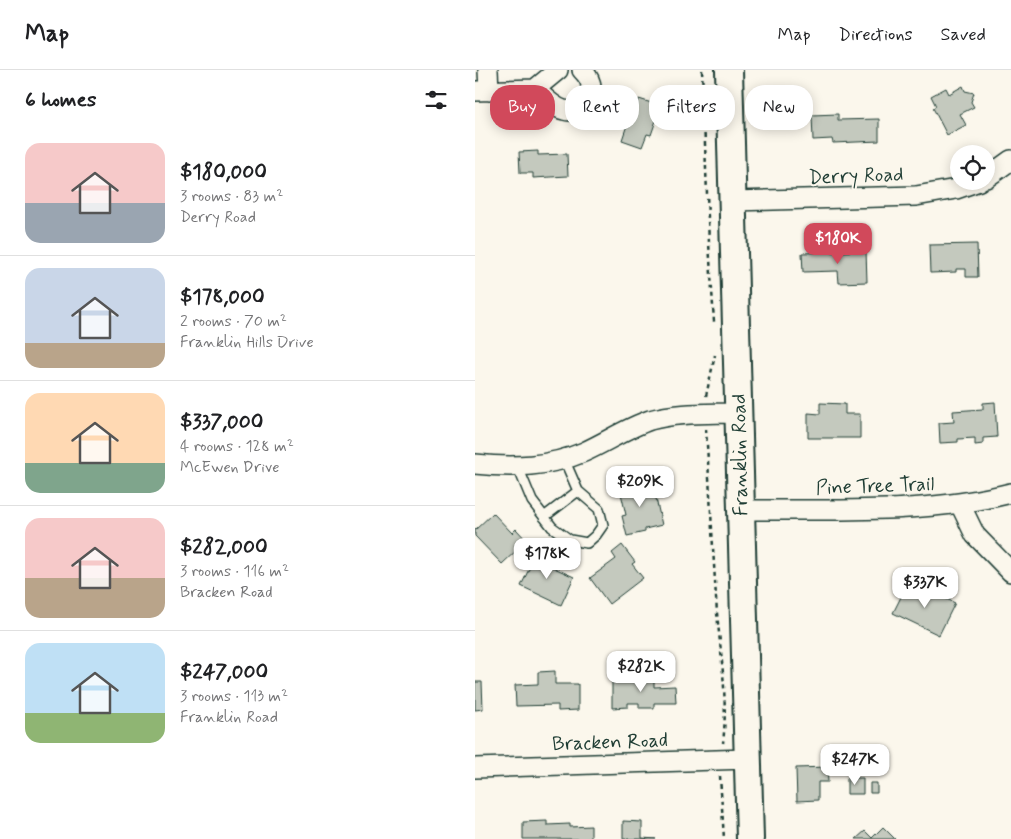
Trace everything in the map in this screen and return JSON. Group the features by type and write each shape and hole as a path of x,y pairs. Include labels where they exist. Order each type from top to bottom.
{"street":[{"path":"482,91 488,70"},
{"path":"540,85 558,70"},
{"path":"555,103 565,110 577,109 586,103 591,88 588,76 582,70"},
{"name":"Franklin Road","path":"729,70 750,839"},
{"path":"995,172 1011,160"},
{"name":"Derry Road","path":"733,201 916,196 950,190"},
{"path":"475,464 518,467 541,465 564,460 636,425 651,420 682,415 738,413"},
{"name":"Pine Tree Trail","path":"740,510 904,508 960,504 1011,493"},
{"path":"960,504 975,535 1011,572"},
{"name":"Bracken Road","path":"475,768 747,759"}],"lane":[{"path":"518,467 532,501 552,527 570,540 587,543 597,535 603,525 599,509 578,491 564,460"},
{"path":"544,517 578,491"}],"path":[{"path":"702,70 714,322"},
{"path":"705,398 716,352"},
{"path":"706,423 717,612 723,675 725,728 722,745"},
{"path":"720,776 724,839"}],"building":[{"path":"963,86 965,91 974,93 971,102 974,107 960,114 966,125 947,135 933,108 936,106 931,96 946,88 949,94"},
{"path":"639,99 649,102 649,130 653,130 651,135 647,134 642,147 622,140 625,130 639,130"},
{"path":"838,114 838,120 879,119 879,141 833,143 832,139 813,140 813,115"},
{"path":"538,151 538,155 567,154 568,176 533,178 533,173 520,173 519,152"},
{"path":"977,244 978,277 966,277 966,269 956,269 956,272 930,273 929,245"},
{"path":"866,251 867,282 839,283 838,271 803,272 802,253"},
{"path":"995,402 997,437 983,438 983,444 975,445 975,438 958,439 958,442 940,443 939,423 954,422 953,411 983,409 983,403"},
{"path":"820,403 845,404 845,414 860,414 860,438 808,438 808,413 820,414"},
{"path":"652,481 662,525 645,529 645,532 627,536 622,516 626,515 620,489"},
{"path":"493,513 512,533 516,529 530,544 521,552 518,549 502,564 475,536 475,530"},
{"path":"622,545 635,562 632,564 643,578 609,604 590,578 616,559 612,553"},
{"path":"537,552 553,559 550,566 574,577 561,605 521,586"},
{"path":"906,587 922,594 924,588 955,603 939,635 893,613"},
{"path":"555,671 555,684 578,684 578,710 558,711 558,705 516,706 515,685 538,684 538,672"},
{"path":"654,679 654,687 675,686 676,703 654,703 654,708 639,708 639,703 628,703 628,707 612,708 612,680"},
{"path":"475,682 482,682 483,709 475,710"},
{"path":"827,767 828,782 818,782 818,800 797,801 796,768"},
{"path":"847,778 863,778 863,794 847,794"},
{"path":"870,783 877,783 877,793 870,793"},
{"path":"547,821 547,825 570,824 570,827 591,826 591,839 523,839 523,822"},
{"path":"623,821 642,822 642,838 656,839 623,839"},
{"path":"883,827 895,839 856,839 865,831 872,838"}]}
